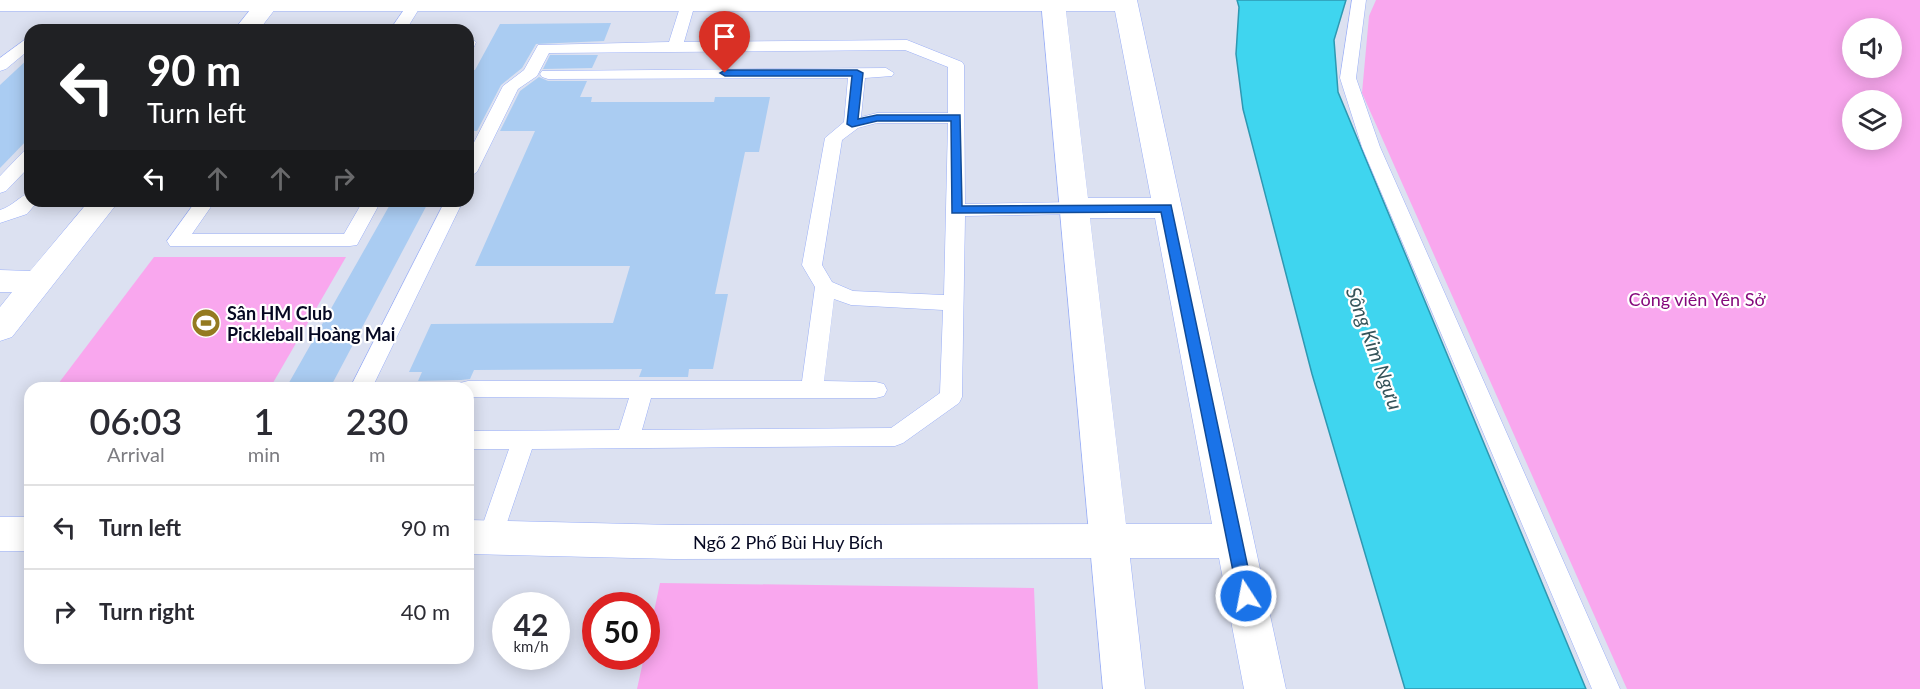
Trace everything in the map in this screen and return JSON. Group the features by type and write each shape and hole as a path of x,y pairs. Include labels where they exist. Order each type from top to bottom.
{"street":[{"path":"1053,2 1124,689"},
{"path":"0,4 1125,2 1265,689"},
{"path":"251,24 267,4"},
{"path":"0,329 100,207"},
{"path":"1076,208 1167,208"},
{"path":"0,282 39,282"},
{"path":"0,534 24,534"},
{"name":"Ngõ 2 Phố Bùi Huy Bích","path":"479,538 674,542 1235,541"}],"lane":[{"path":"1359,0 1348,78 1371,147 1606,689"},
{"path":"402,24 416,4"},
{"path":"675,47 688,4"},
{"path":"0,66 24,44"},
{"path":"474,160 511,86 531,73 544,48 907,45 956,65 955,303 951,397 895,437 474,440"},
{"path":"725,73 733,46"},
{"path":"598,74 609,48"},
{"path":"852,124 857,73"},
{"path":"548,74 886,73"},
{"path":"955,303 851,298 825,287 812,265 834,138 852,124 877,118 957,118"},
{"path":"0,187 24,161"},
{"path":"0,193 24,193"},
{"path":"0,217 20,210 24,206"},
{"path":"202,207 177,241 350,240 369,207"},
{"path":"364,382 451,207"},
{"path":"956,210 1076,208"},
{"path":"812,390 825,287"},
{"path":"628,439 642,390"},
{"path":"474,395 642,390 876,390"},
{"path":"479,538 524,439"}],"green space":[{"name":"Công viên Yên Sở","path":"1376,0 1920,0 1920,689 1627,689 1362,93 1369,16"},
{"name":"Sân HM Club Pickleball Hoàng Mai","path":"154,257 346,257 273,382 60,382"},
{"path":"660,583 1034,588 1038,689 637,689 641,670 660,670 660,592 658,592"}],"water":[{"name":"Sông Kim Ngưu","path":"1237,0 1346,0 1334,40 1338,92 1586,689 1405,689 1312,374 1243,109 1236,54 1239,7"}],"building":[{"path":"611,23 604,41 536,44 522,68 501,85 477,131 474,131 474,70 500,24"},
{"path":"550,55 598,55 592,68 543,69"},
{"path":"24,63 24,143 0,168 0,85"},
{"path":"539,77 548,81 587,81 580,97 592,97 591,102 714,102 715,97 770,97 759,152 745,152 715,294 728,294 713,369 689,369 688,377 639,377 642,369 474,370 470,379 418,381 422,372 409,372 431,324 613,323 630,266 475,266 535,131 500,131 520,91"},
{"path":"389,207 426,207 333,382 289,382"}],"place":[{"name":"Sân HM Club Pickleball Hoàng Mai","path":"206,323"}],"route":[{"path":"725,73 857,73 852,124 877,118 957,118 956,210 1167,208 1246,596"}]}
